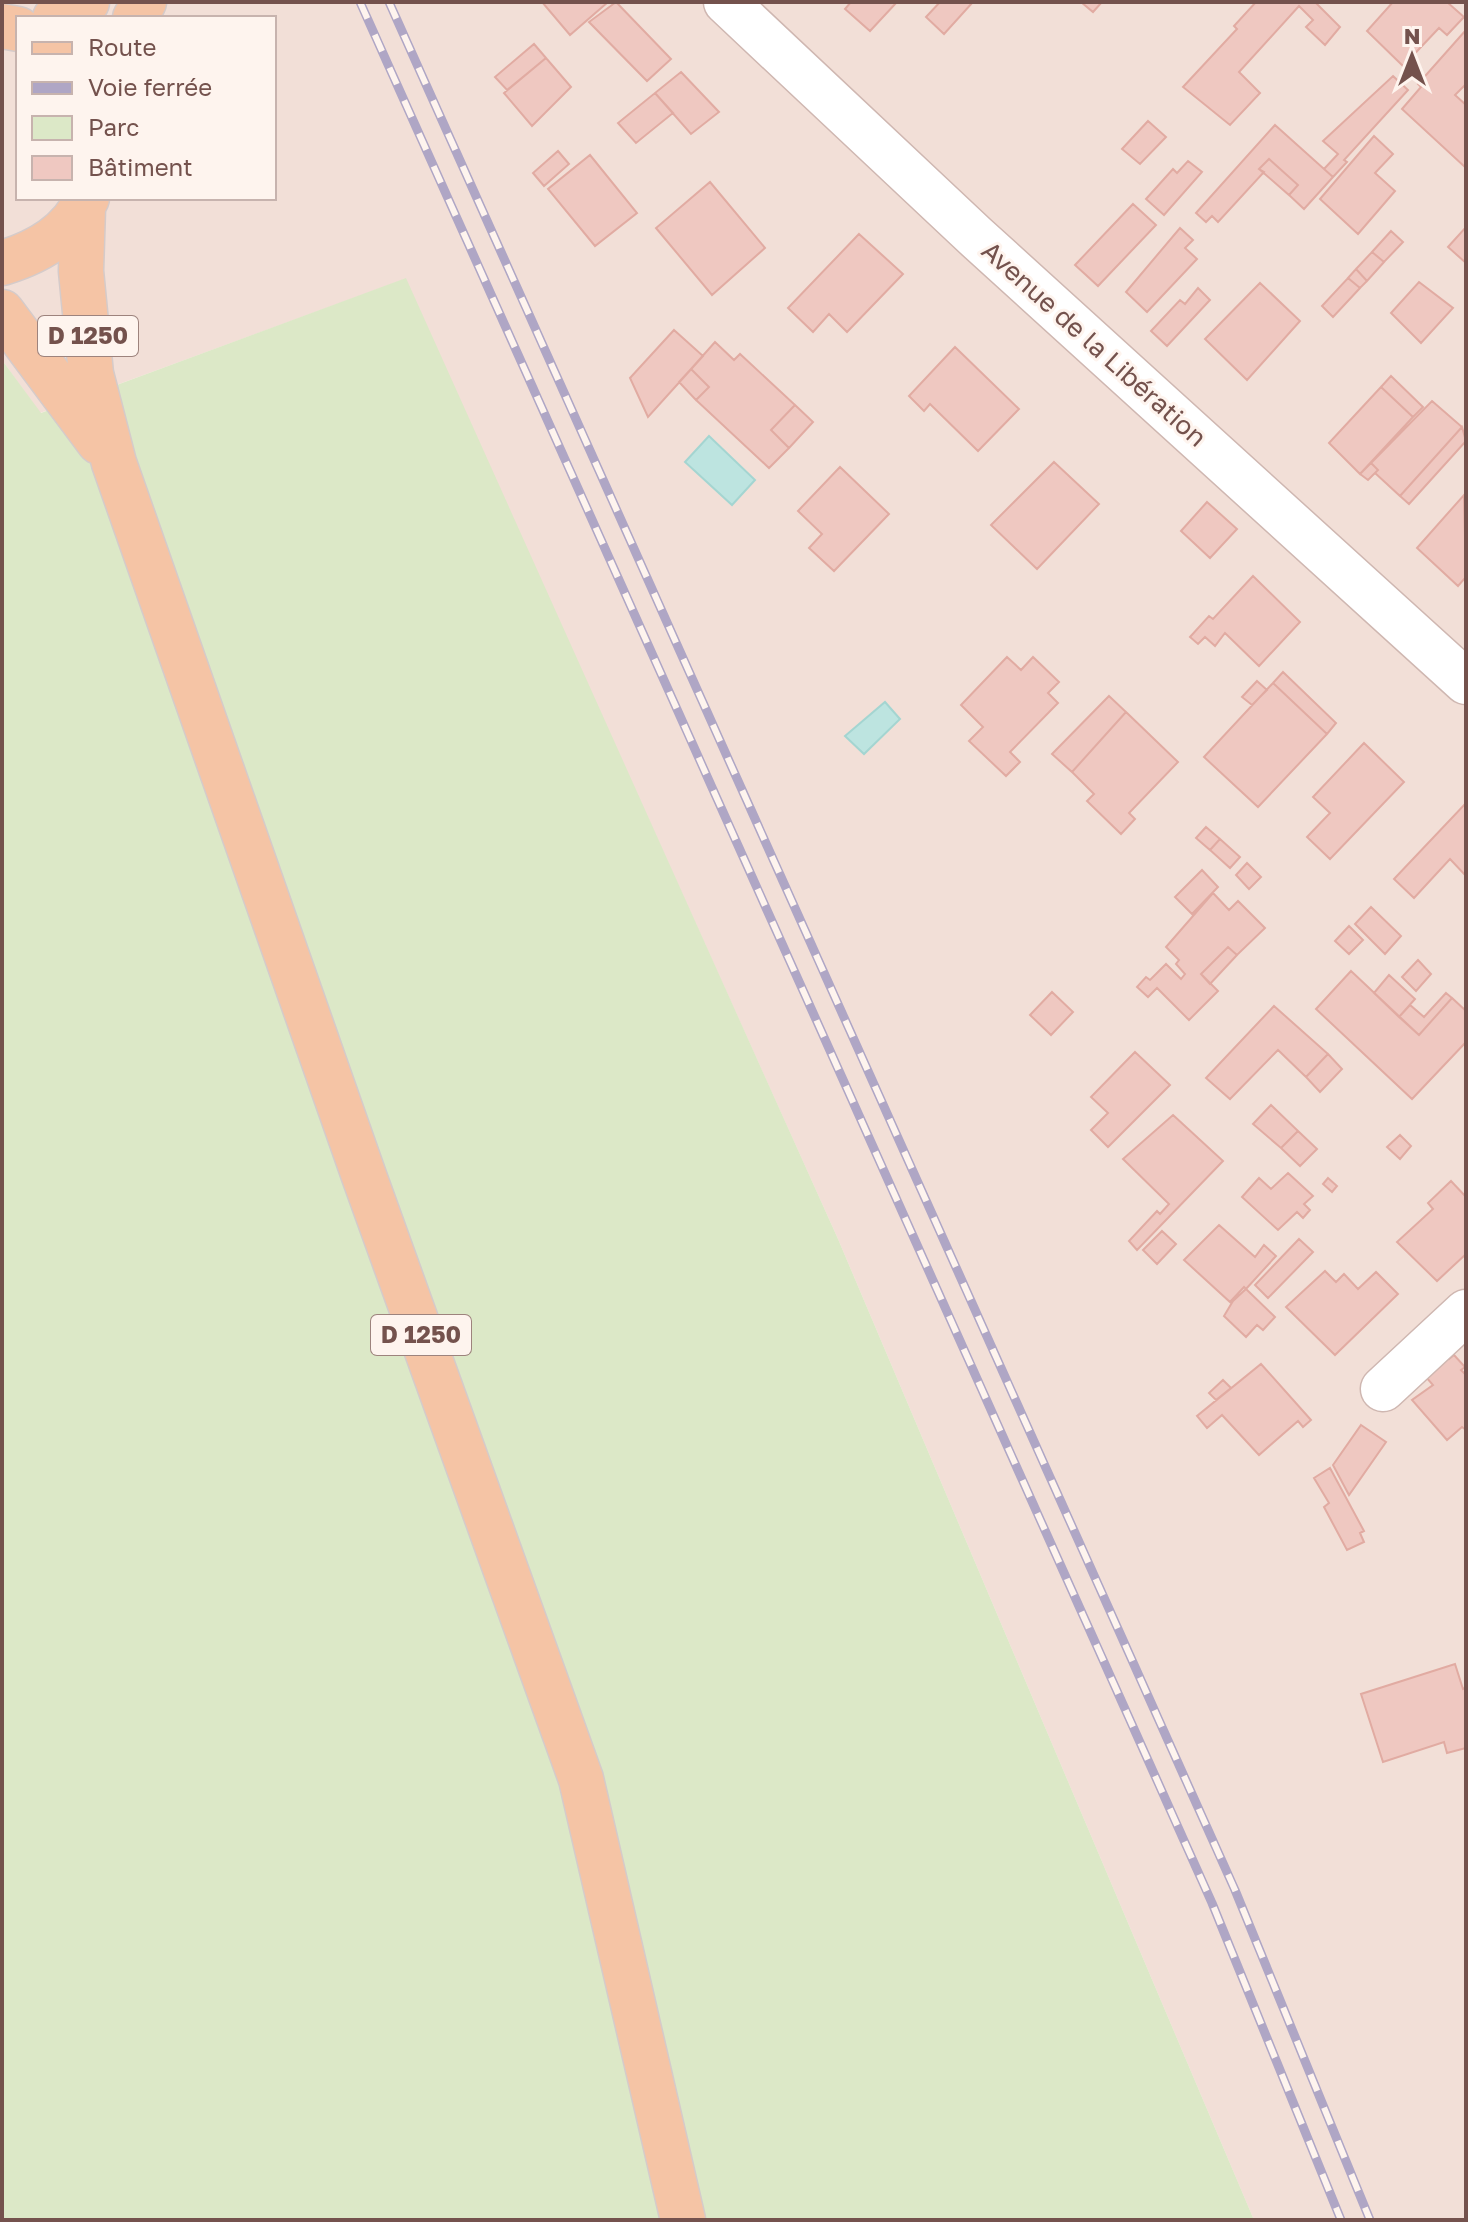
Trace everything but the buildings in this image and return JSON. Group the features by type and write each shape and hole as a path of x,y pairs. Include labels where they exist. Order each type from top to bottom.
{"main road":[{"path":"59,16 87,2"},
{"path":"2,263 31,254 61,234 85,202"},
{"name":"D 1250","path":"85,202 81,271 91,374 114,463 369,1190 581,1779 683,2220"},
{"name":"D 1250","path":"2,312 114,463"}],"street":[{"name":"Avenue de la Libération","path":"726,2 975,236 1466,682"},
{"path":"1383,1389 1466,1312"}],"shaded area":[{"path":"2,2 1466,2 1466,2220 1254,2220 838,1239 405,279 40,413 2,360"}],"green space":[{"path":"406,278 838,1239 1254,2220 2,2220 2,360 41,413"}],"water":[{"path":"709,436 755,480 732,505 685,462"},
{"path":"885,702 900,719 864,754 845,736"}],"railway":[{"path":"360,2 1212,1903 1341,2220"},
{"path":"389,2 1235,1890 1370,2220"}]}
